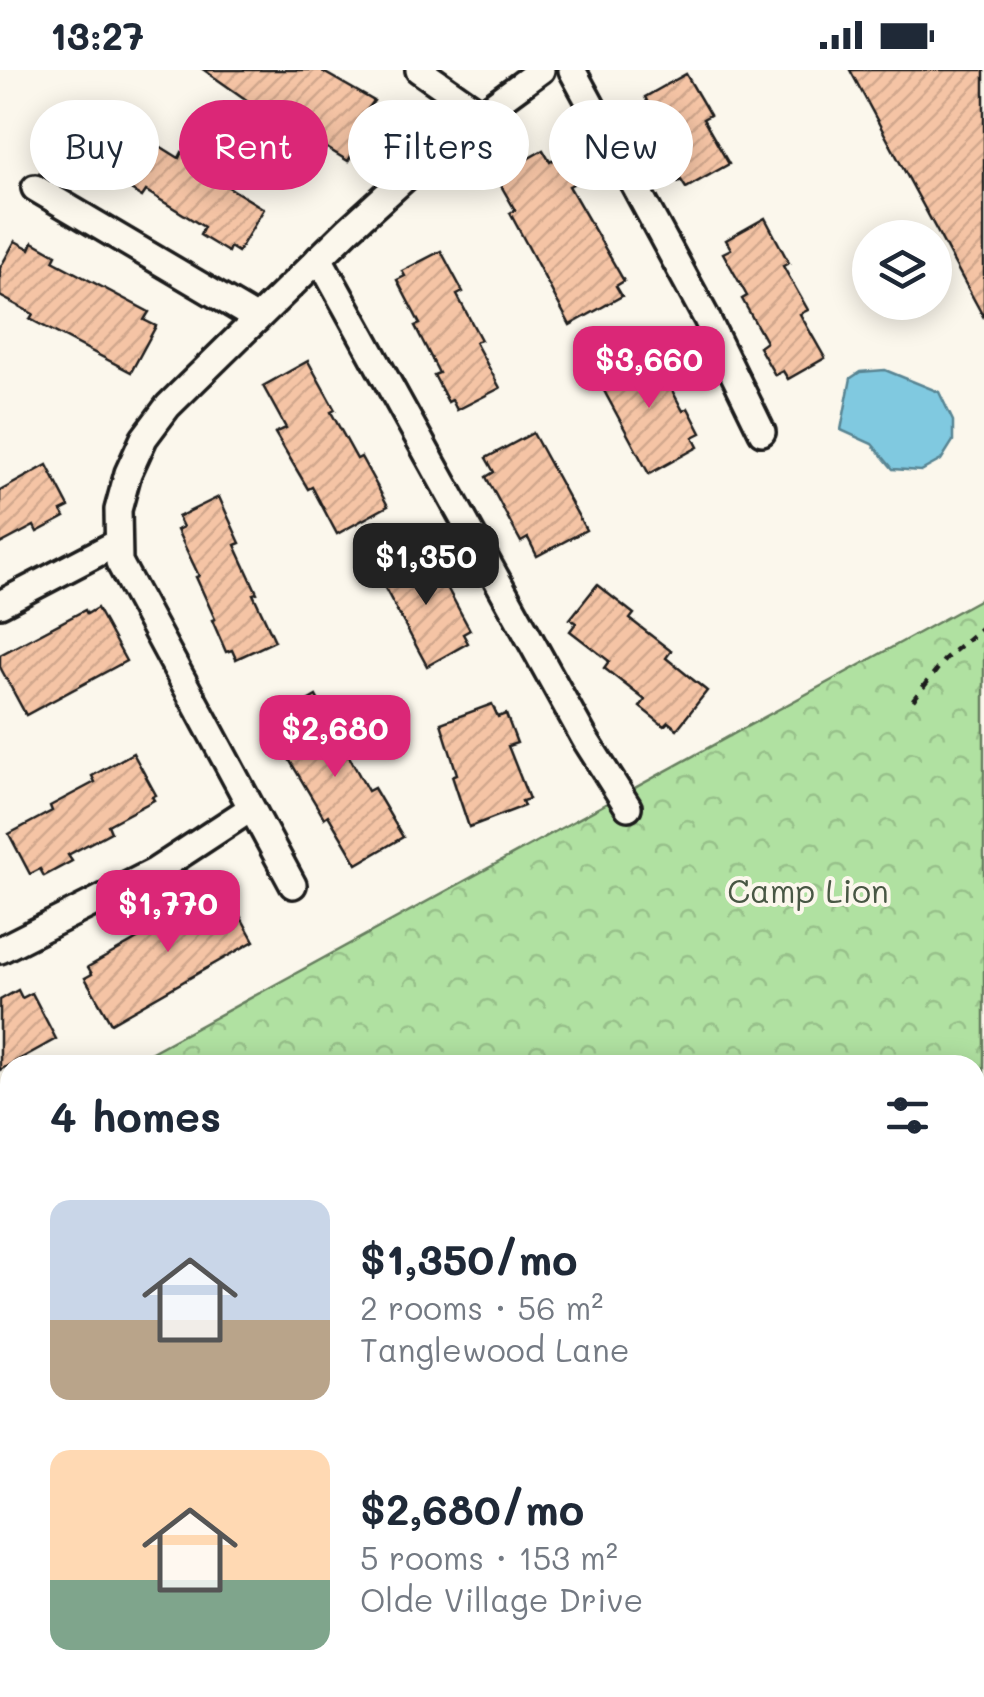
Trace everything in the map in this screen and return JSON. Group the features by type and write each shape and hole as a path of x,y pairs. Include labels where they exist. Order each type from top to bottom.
{"street":[{"path":"420,70 462,100"},
{"path":"501,100 541,70"},
{"path":"572,70 706,317 762,432"},
{"path":"38,190 257,319"},
{"path":"294,885 133,592 119,562 118,510 128,472 144,438 168,406 393,190"},
{"path":"319,258 585,739 628,808"},
{"path":"0,604 117,543"},
{"path":"0,950 154,872 250,809"}],"path":[{"path":"913,700 946,658 984,626"}],"green space":[{"name":"Camp Lion","path":"984,597 984,1055 146,1055"}],"water":[{"path":"885,370 939,392 953,421 953,441 941,460 921,471 893,469 872,444 841,430 851,378 860,372"}],"building":[{"path":"204,70 320,70 372,100 348,100 348,161 328,149 328,100 247,100"},
{"path":"850,70 984,70 984,318 952,259 952,220 931,220"},
{"path":"686,74 710,115 703,119 729,164 693,184 693,100 645,97"},
{"path":"159,146 179,158 179,190 233,190 264,209 238,252 230,247 228,252 200,235 204,227 146,191 142,197 131,190 159,190"},
{"path":"543,150 549,160 549,190 571,190 624,281 616,286 622,296 570,325 510,213 515,210 503,190 529,190 529,158"},
{"path":"765,218 789,263 783,266 808,310 800,314 825,358 788,379 783,371 775,375 759,347 766,342 723,253 731,249 726,240"},
{"path":"15,241 30,249 33,242 56,255 53,261 149,312 144,320 156,326 131,372 30,319 33,314 0,296 0,268"},
{"path":"441,251 463,292 457,295 481,340 475,342 500,388 457,410 452,400 448,402 434,375 439,373 415,326 420,324 397,280 405,276 402,271"},
{"path":"640,350 647,362 655,358 683,411 688,408 701,433 693,437 698,447 649,474 595,374"},
{"path":"308,361 335,410 331,412 388,506 337,534 312,487 308,489 275,433 286,428 263,386"},
{"path":"533,433 586,530 537,556 528,538 521,542 486,477 494,472 486,458"},
{"path":"47,465 69,507 61,511 65,517 37,532 34,526 0,544 0,491"},
{"path":"219,497 240,543 235,545 257,593 253,594 275,641 236,659 232,650 226,652 196,577 199,576 177,530 183,527 178,517"},
{"path":"422,553 425,557 429,554 470,630 463,634 468,643 427,666 379,577"},
{"path":"597,585 634,614 630,619 671,651 666,658 707,691 677,729 668,722 664,726 640,707 645,700 604,668 609,661 570,631 576,623 570,619"},
{"path":"97,608 126,661 26,715 0,667 0,655 85,610 87,614"},
{"path":"316,696 368,791 374,788 403,837 357,864 328,815 324,818 268,724"},
{"path":"492,704 498,717 506,714 517,743 508,746 529,799 522,801 524,806 469,827 452,776 457,774 441,723"},
{"path":"133,753 156,795 154,800 108,825 111,832 68,855 72,861 44,876 40,869 30,874 9,834 52,811 50,806 95,782 92,776"},
{"path":"211,892 216,901 228,894 254,941 111,1023 85,978 92,974 88,967 139,938 136,933"},
{"path":"18,990 22,998 32,993 56,1039 27,1055 0,1055 0,1000"}]}
